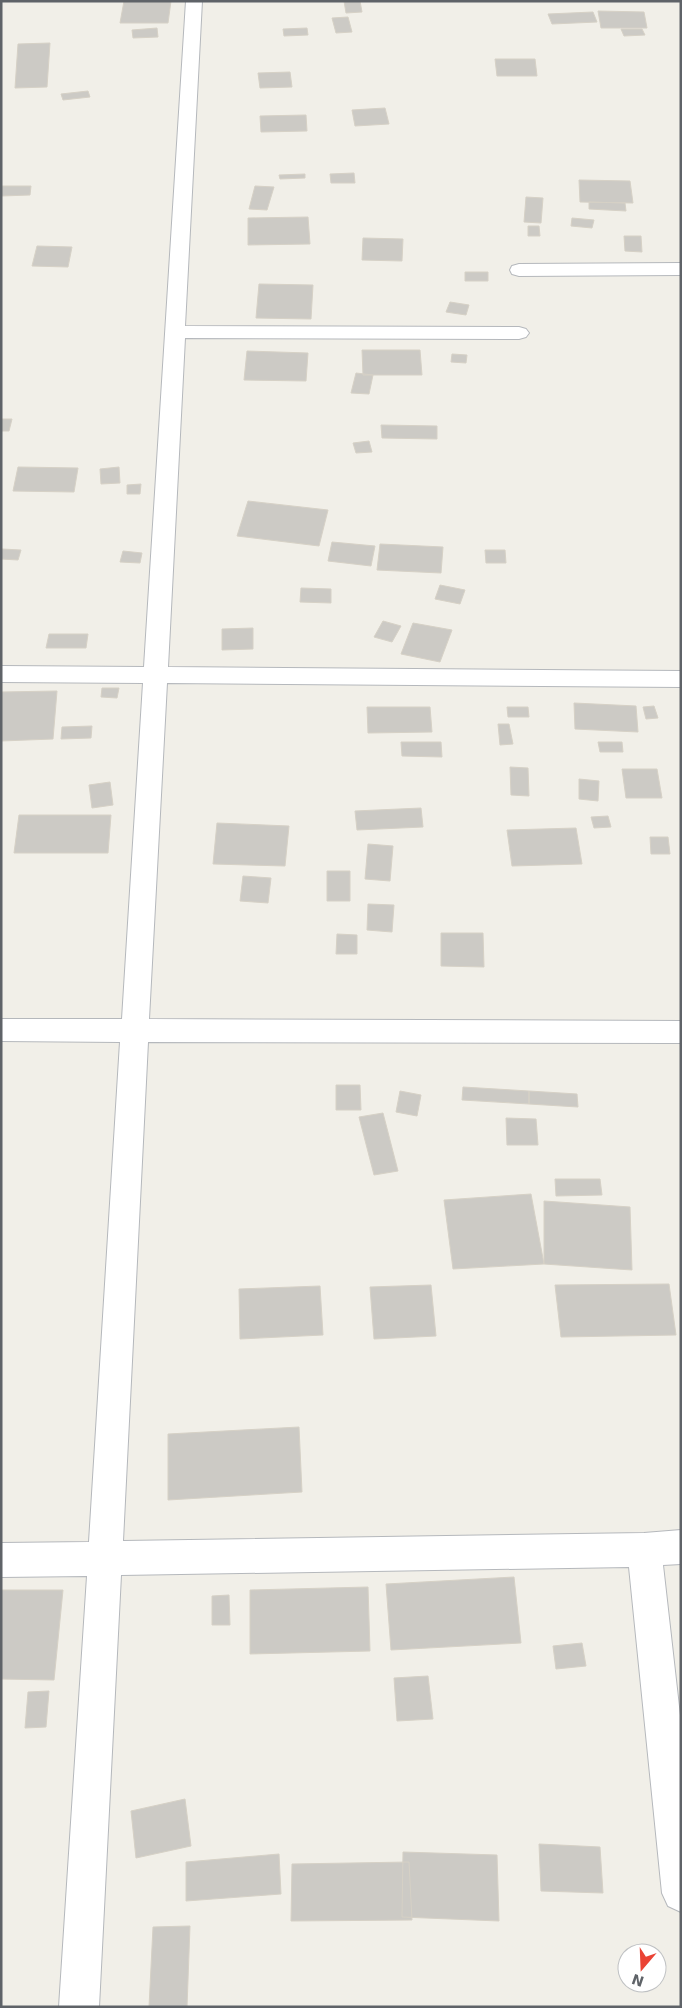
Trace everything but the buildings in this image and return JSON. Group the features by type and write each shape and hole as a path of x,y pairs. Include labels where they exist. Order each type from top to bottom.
{"street":[{"path":"79,2007 194,1"},
{"path":"519,270 681,269"},
{"path":"174,332 519,332"},
{"path":"1,674 681,679"},
{"path":"1,1030 681,1032"},
{"path":"1,1560 104,1560 644,1550 681,1547"},
{"path":"644,1550 681,1893"}]}
